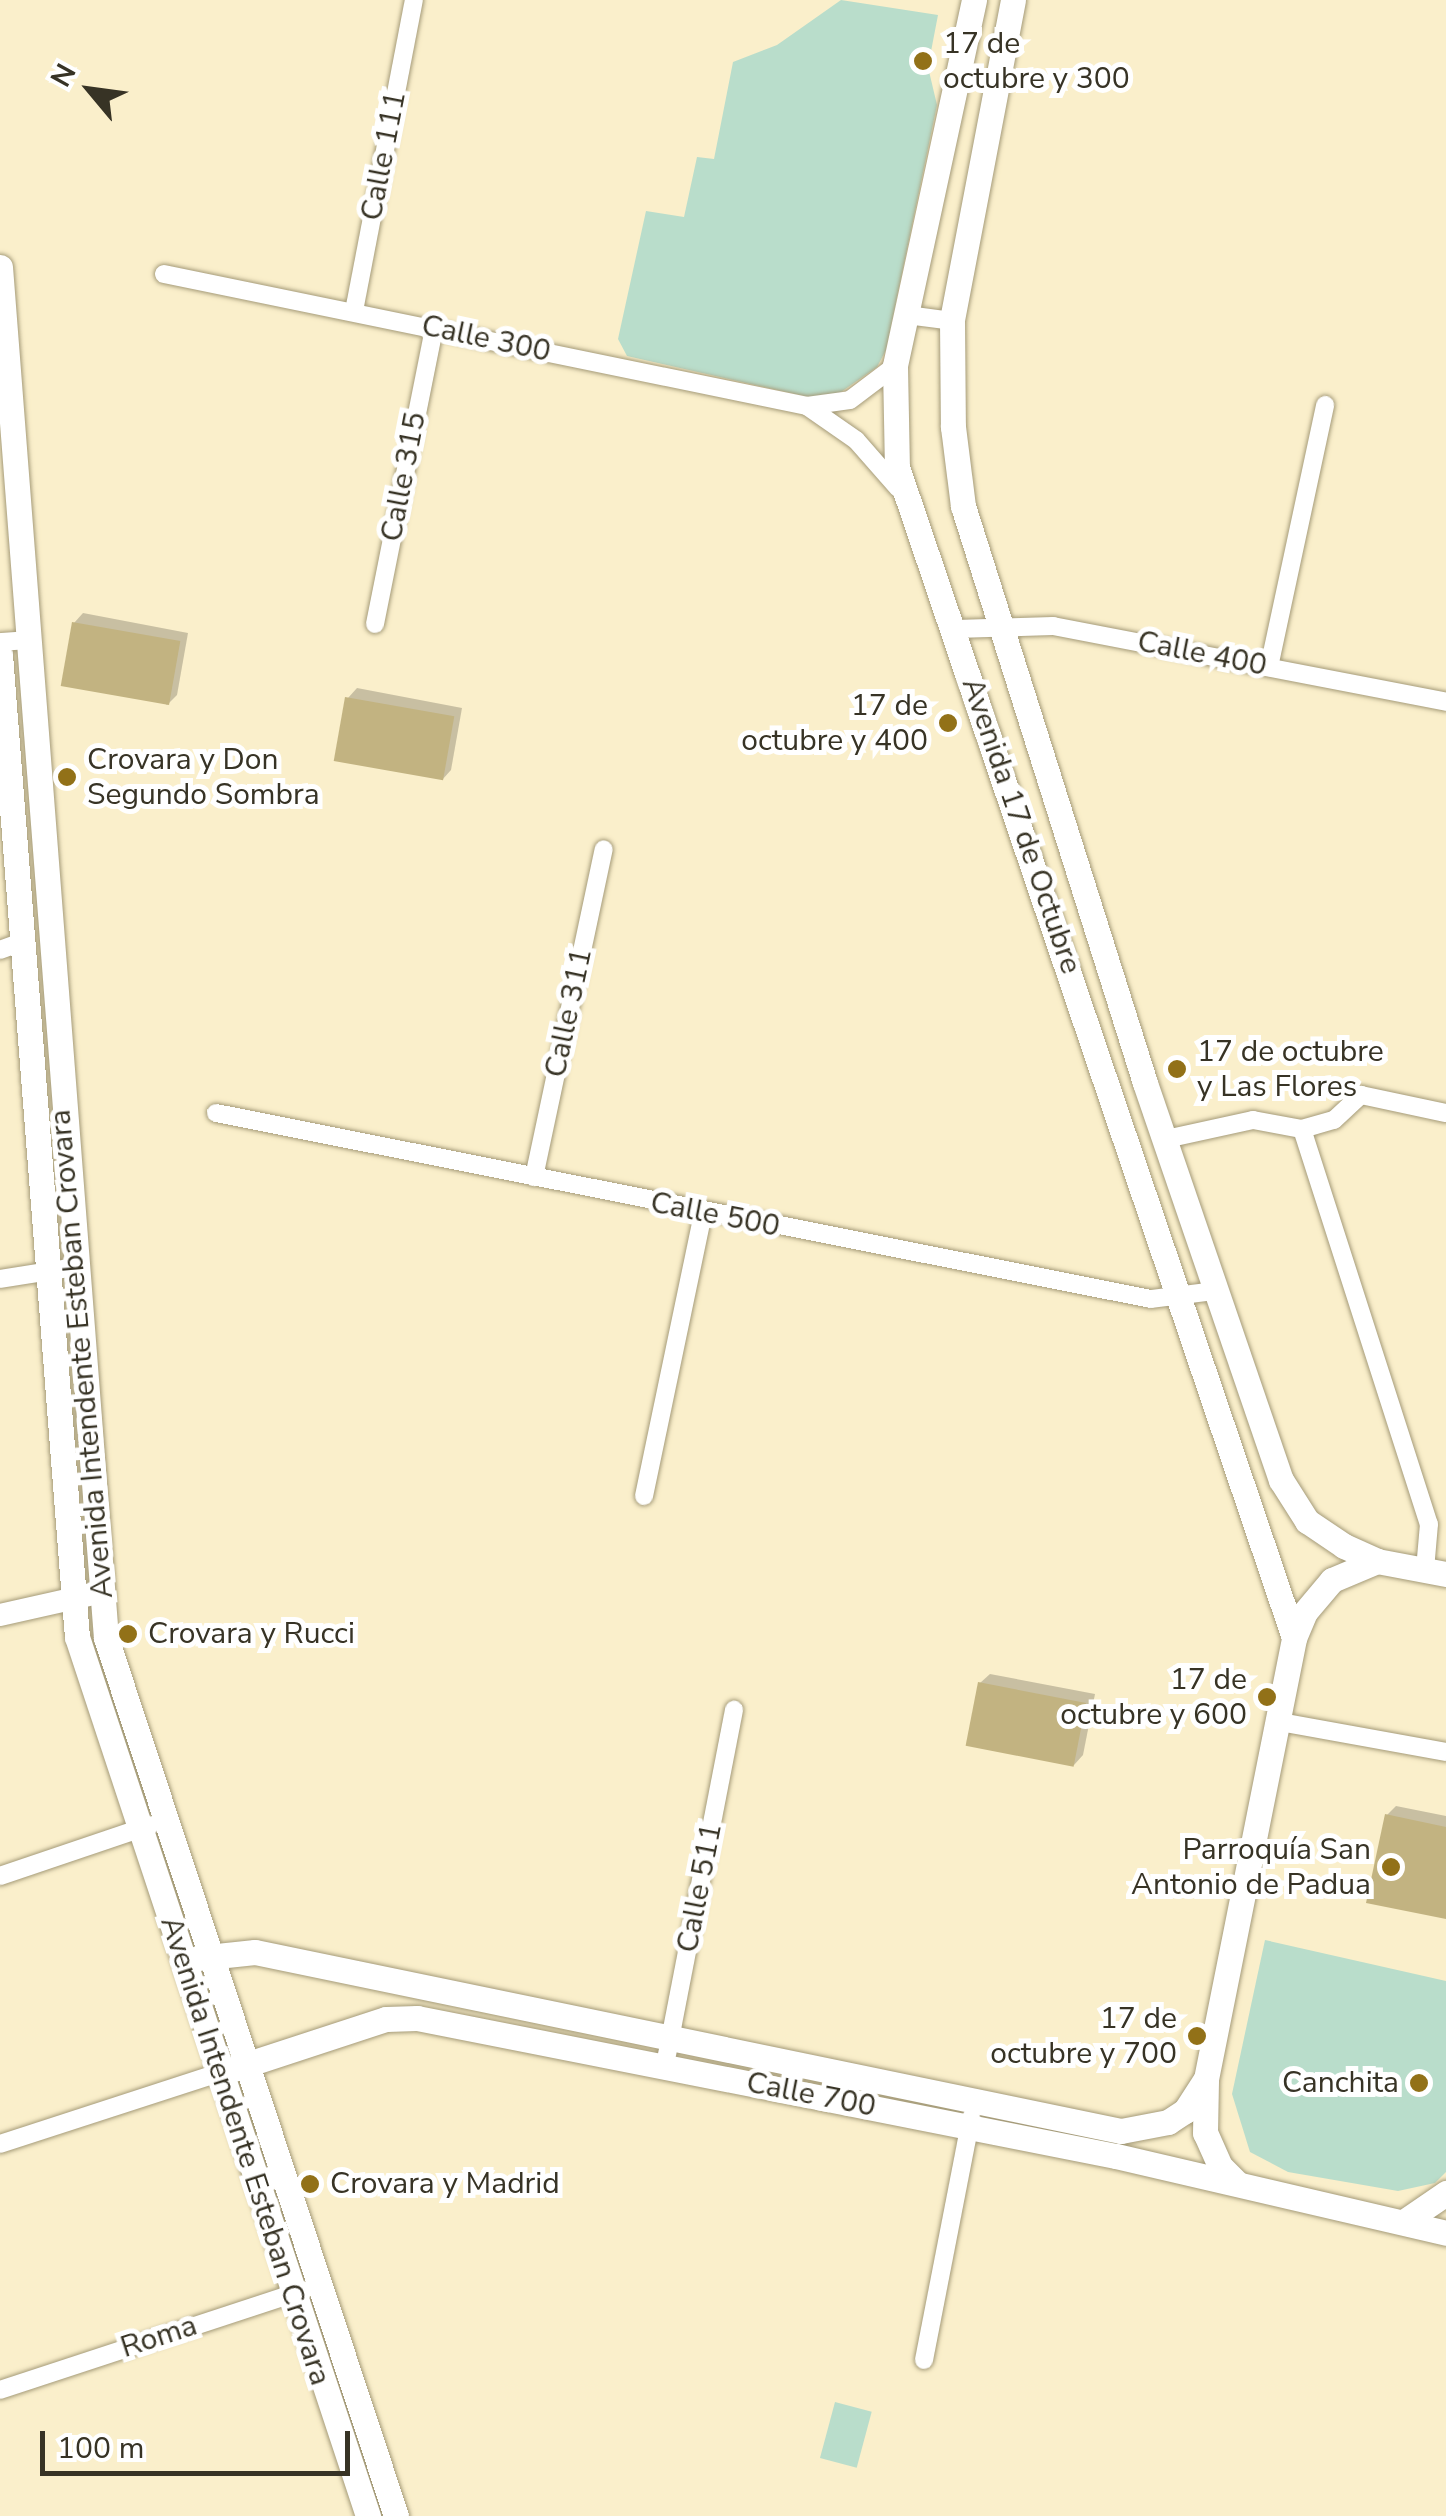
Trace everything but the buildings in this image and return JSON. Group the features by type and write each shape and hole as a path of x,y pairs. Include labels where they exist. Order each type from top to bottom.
{"main road":[{"name":"Avenida 17 de Octubre","path":"974,0 895,366 893,436 903,495 956,630 1294,1638"},
{"name":"Avenida 17 de Octubre","path":"1013,0 952,321 957,472 1214,1291 1271,1456 1294,1505 1320,1532 1377,1561 1436,1572"},
{"name":"Avenida Intendente Esteban Crovara","path":"0,267 74,1267 106,1638 393,2509"},
{"name":"Avenida Intendente Esteban Crovara","path":"0,655 11,946 48,1268 73,1595 82,1662 362,2514"},
{"path":"1236,2182 1220,2166 1204,2133 1206,2079 1294,1638 1305,1612 1332,1580 1377,1561"},
{"name":"Calle 700","path":"182,1964 212,1953 255,1952 671,2034 1134,2132 1185,2111 1206,2079"},
{"name":"Calle 700","path":"219,2074 402,2017 665,2065 1236,2182 1405,2221"},
{"path":"1405,2221 1446,2193"},
{"path":"1405,2221 1446,2233"}],"street":[{"name":"Calle 111","path":"354,311 414,0"},
{"name":"Calle 300","path":"164,274 806,406"},
{"path":"907,315 952,321"},
{"name":"Calle 315","path":"374,624 434,329"},
{"path":"806,406 850,400 895,366"},
{"path":"1269,667 1325,405"},
{"path":"806,406 856,440 903,495"},
{"name":"Calle 400","path":"956,630 1054,626 1446,702"},
{"path":"0,642 28,640"},
{"name":"Calle 311","path":"534,1177 604,850"},
{"path":"1166,1139 1253,1120 1302,1130 1334,1120 1361,1095 1446,1113"},
{"name":"Calle 500","path":"216,1113 703,1214 1182,1300 1214,1291"},
{"path":"1302,1130 1429,1524 1436,1572"},
{"path":"644,1496 703,1214"},
{"path":"0,1279 48,1268 74,1267"},
{"path":"0,1615 73,1595 102,1592"},
{"name":"Calle 511","path":"665,2065 734,1710"},
{"path":"1280,1722 1446,1752"},
{"path":"0,1876 164,1820"},
{"path":"0,2144 219,2074"},
{"path":"924,2360 974,2098"},
{"name":"Roma","path":"0,2390 318,2286"},
{"path":"362,2514 393,2509"}],"green space":[{"path":"841,0 938,15 928,67 937,105 886,350 877,367 838,394 813,398 627,356 618,339 646,211 684,217 697,157 714,159 733,62 777,45"},
{"path":"1265,1940 1446,1981 1446,2172 1435,2183 1398,2191 1288,2172 1250,2152 1232,2094"},
{"path":"835,2402 872,2412 857,2468 820,2458"}],"place":[{"name":"17 de octubre y 300","path":"923,61"},
{"name":"17 de octubre y 400","path":"948,723"},
{"name":"Crovara y Don Segundo Sombra","path":"67,777"},
{"name":"17 de octubre y Las Flores","path":"1177,1069"},
{"name":"Crovara y Rucci","path":"128,1634"},
{"name":"17 de octubre y 600","path":"1267,1697"},
{"name":"Parroquía San Antonio de Padua","path":"1391,1867"},
{"name":"17 de octubre y 700","path":"1197,2036"},
{"name":"Canchita","path":"1419,2083"},
{"name":"Crovara y Madrid","path":"310,2184"}]}
